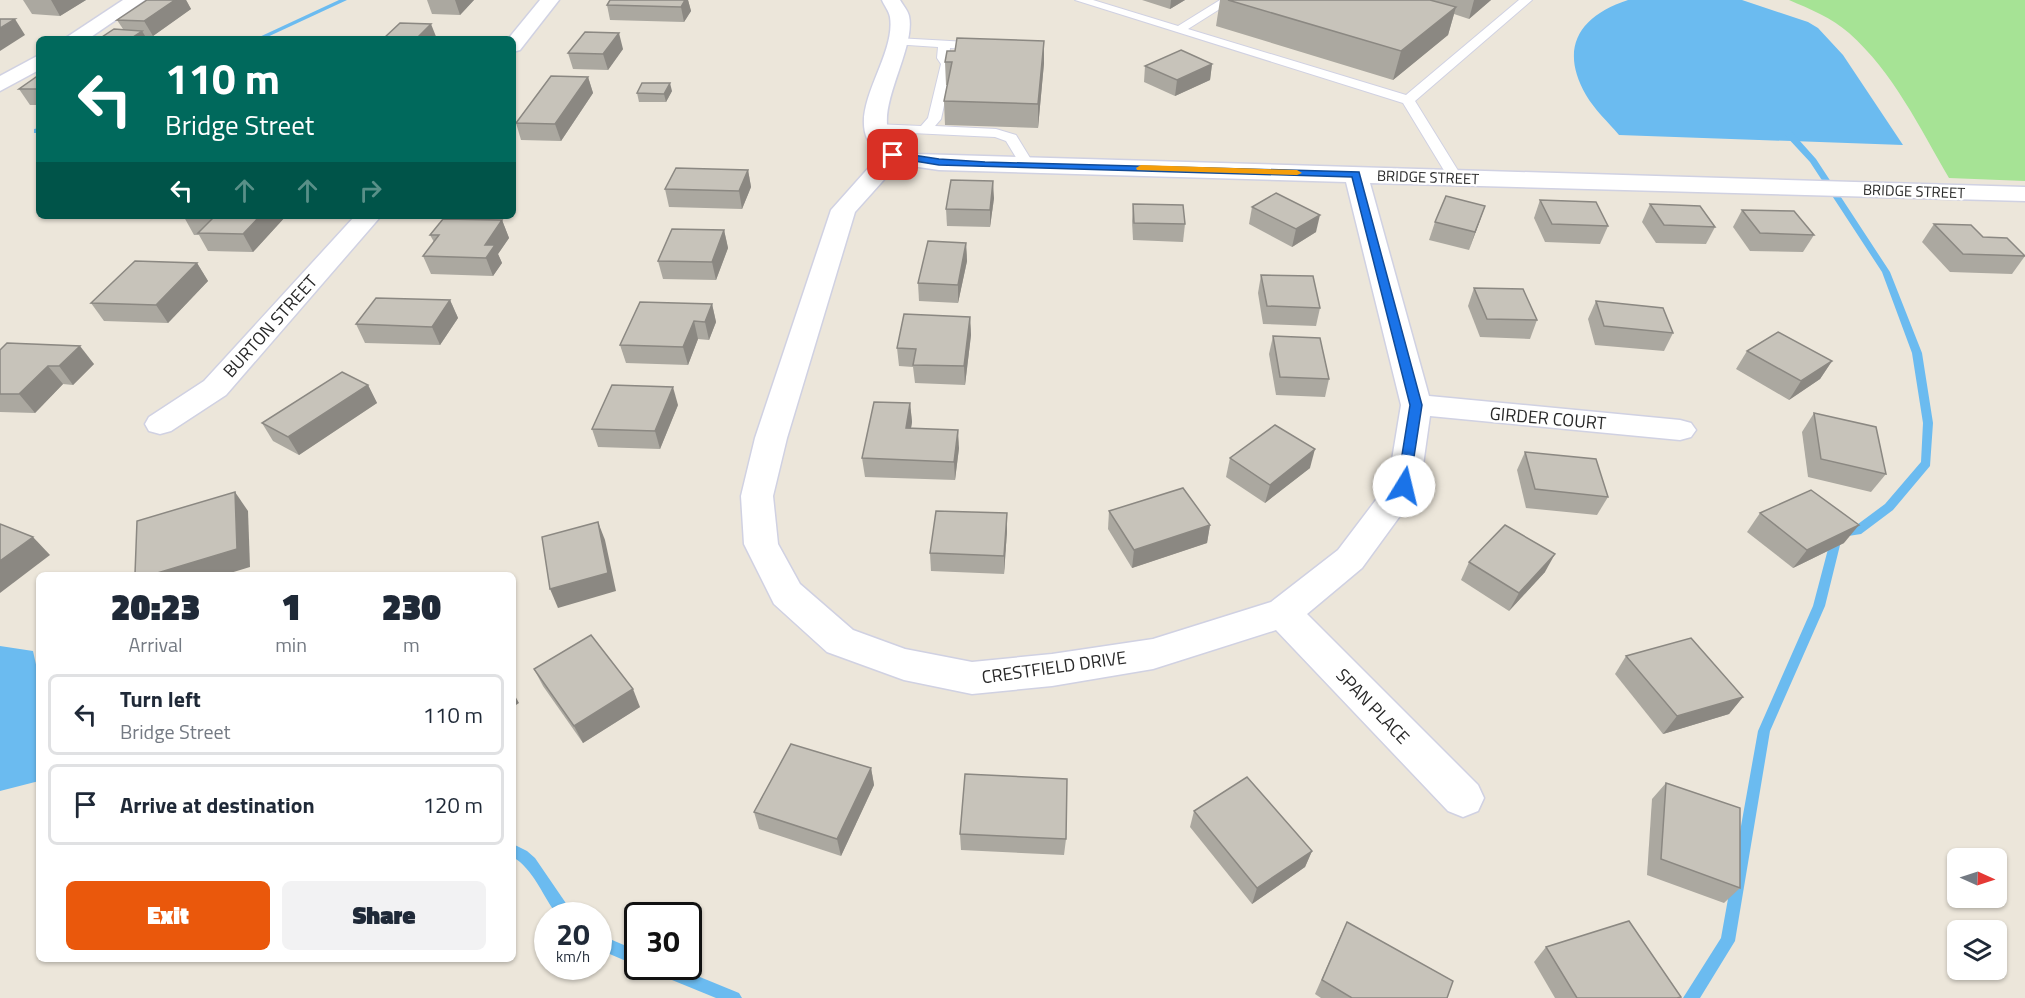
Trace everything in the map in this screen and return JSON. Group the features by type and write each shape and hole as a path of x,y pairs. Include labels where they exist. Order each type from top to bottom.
{"street":[{"path":"79,36 136,0"},
{"path":"516,42 550,0"},
{"path":"891,0 898,6 902,22 876,115 874,133 884,148 893,155"},
{"path":"0,85 36,63"},
{"name":"BRIDGE STREET","path":"893,155 939,162 1028,166 2025,194"},
{"name":"CRESTFIELD DRIVE","path":"893,155 843,210 771,438 757,495 761,544 787,594 840,641 904,664 972,678 1052,670 1153,654 1283,613 1350,559 1404,486 1416,405 1356,174"},
{"name":"BURTON STREET","path":"160,424 215,388 366,219"},
{"name":"GIRDER COURT","path":"1416,405 1680,430"},
{"name":"SPAN PLACE","path":"1283,613 1463,798"}],"lane":[{"path":"1081,0 1408,100 1455,177"},
{"path":"1179,30 1228,0"},
{"path":"1408,100 1526,0"},
{"path":"897,42 991,46"},
{"path":"925,130 934,119 947,64 943,58 944,44"},
{"path":"875,128 996,133 1011,138 1028,166"}],"green space":[{"path":"1789,0 2025,0 2025,181 1949,178 1905,101 1865,48 1835,23"}],"water":[{"path":"1628,0 1742,0 1808,22 1818,28 1843,55 1903,145 1619,135 1586,95 1574,63 1578,36 1586,25 1597,15"},
{"path":"0,646 33,651 36,664 36,782 0,791"}],"building":[{"path":"147,0 175,0 144,21 117,20"},
{"path":"610,0 685,0 681,7 607,5"},
{"path":"1228,0 1430,0 1456,7 1401,51"},
{"path":"0,19 15,19 0,28"},
{"path":"400,23 431,24 419,36 386,36"},
{"path":"114,29 142,31 134,36 104,36"},
{"path":"585,32 619,33 603,54 568,53"},
{"path":"957,38 1044,41 1038,104 944,101 952,62 945,62 947,51 955,51"},
{"path":"1181,50 1212,64 1177,80 1145,66"},
{"path":"551,76 588,77 555,124 516,123"},
{"path":"36,77 36,89 19,89"},
{"path":"642,83 670,83 664,94 637,93"},
{"path":"676,168 748,170 739,191 665,189"},
{"path":"951,180 993,181 990,210 946,209"},
{"path":"1276,193 1320,215 1296,229 1252,207"},
{"path":"1446,196 1485,206 1475,232 1435,222"},
{"path":"1540,200 1596,202 1608,226 1552,224"},
{"path":"1133,204 1183,205 1185,224 1134,223"},
{"path":"1650,204 1700,206 1715,227 1664,225"},
{"path":"1742,210 1794,211 1814,235 1760,233"},
{"path":"212,219 257,219 243,234 198,233"},
{"path":"443,219 502,220 485,245 495,245 486,258 423,256 439,235 430,235"},
{"path":"1934,224 1971,225 1983,237 2007,238 2025,256 1963,254"},
{"path":"672,229 724,230 712,262 658,261"},
{"path":"928,241 966,243 958,285 918,283"},
{"path":"135,261 197,263 156,305 91,303"},
{"path":"1261,275 1313,276 1320,308 1267,306"},
{"path":"1474,288 1523,289 1537,320 1487,319"},
{"path":"376,298 450,300 432,327 356,324"},
{"path":"1596,301 1663,308 1673,333 1604,326"},
{"path":"640,302 712,304 705,322 694,321 683,347 620,345"},
{"path":"904,314 970,317 964,366 913,365 916,349 897,348"},
{"path":"1778,332 1832,361 1801,381 1747,351"},
{"path":"1273,336 1320,338 1329,379 1280,377"},
{"path":"7,343 80,346 59,366 48,366 19,394 0,394 0,350"},
{"path":"342,372 368,385 288,437 262,423"},
{"path":"612,385 673,387 655,431 592,429"},
{"path":"874,402 910,403 906,428 958,430 954,462 862,458"},
{"path":"1814,413 1876,427 1886,474 1821,459"},
{"path":"1275,425 1315,449 1270,485 1230,458"},
{"path":"1525,452 1596,459 1608,497 1535,489"},
{"path":"1183,488 1210,525 1134,550 1109,511"},
{"path":"1811,490 1859,525 1807,550 1760,513"},
{"path":"235,492 237,549 161,572 135,572 137,521"},
{"path":"936,511 1007,513 1004,556 930,553"},
{"path":"598,522 608,573 550,589 542,537"},
{"path":"0,524 33,537 0,561"},
{"path":"1505,525 1555,554 1519,593 1469,562"},
{"path":"591,635 633,689 574,726 534,669"},
{"path":"1691,638 1743,697 1677,716 1626,656"},
{"path":"791,744 871,768 837,839 754,812"},
{"path":"965,774 1067,779 1066,839 960,834"},
{"path":"1247,777 1312,851 1257,888 1194,811"},
{"path":"1666,783 1740,808 1740,888 1661,859"},
{"path":"1629,921 1681,997 1577,998 1546,947"},
{"path":"1347,922 1453,981 1447,998 1352,998 1322,980"}],"waterway":[{"path":"265,36 344,0"},
{"path":"1691,998 1728,941 1764,731 1819,606 1837,534 1857,531 1889,507 1926,463 1928,423 1917,353 1886,272 1813,161 1788,133"},
{"path":"516,852 530,862 556,902"},
{"path":"612,947 624,953"},
{"path":"690,980 734,998"}],"slow traffic":[{"path":"1141,168 1297,173"}],"route":[{"path":"893,155 939,162 985,165 1356,174 1416,405 1404,486"}]}
